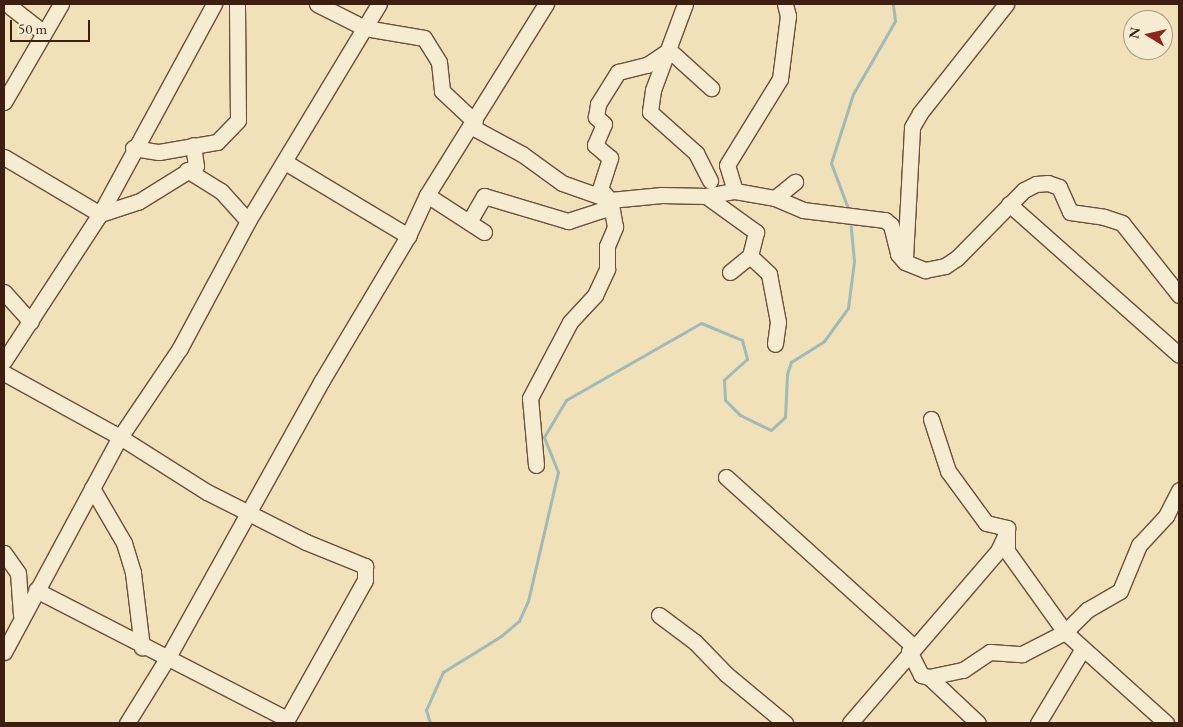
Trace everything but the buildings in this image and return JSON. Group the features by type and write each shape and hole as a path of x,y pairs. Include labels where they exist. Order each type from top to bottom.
{"street":[{"path":"7,4 44,33"},
{"path":"4,102 61,4"},
{"path":"4,361 100,214 133,148 214,4"},
{"path":"133,148 159,152 217,142 238,120 237,4"},
{"path":"317,4 365,28 424,38 439,62 442,91 474,124 522,154 562,183 610,200 662,195 706,196 735,190 774,198 803,210 885,220 890,225 898,254 905,262 925,270 945,266 966,250 1009,204 1036,184 1048,183 1059,187 1070,212 1113,219 1130,231 1179,295"},
{"path":"4,652 120,437 180,348 248,221 379,4"},
{"path":"127,723 168,657 408,236 427,195 474,124 546,4"},
{"path":"685,4 653,90 650,112 696,152 710,181"},
{"path":"688,196 727,169 740,139 752,127 780,80 788,16 785,4"},
{"path":"905,262 912,127 920,112 1006,4"},
{"path":"669,50 691,66 711,88"},
{"path":"536,465 530,398 570,322 595,295 608,269 606,246 615,227 610,200 600,190 610,158 595,145 604,124 596,116 598,104 618,72 647,65 669,50"},
{"path":"4,157 100,214 138,202 196,166 193,145"},
{"path":"285,162 408,236"},
{"path":"727,169 735,190"},
{"path":"187,170 221,191 248,221"},
{"path":"774,198 795,182"},
{"path":"427,195 484,232"},
{"path":"469,222 484,196 568,221 602,210 610,200"},
{"path":"706,196 756,232 750,256 730,272"},
{"path":"1009,204 1179,356"},
{"path":"750,256 769,274 771,281 778,322 775,344"},
{"path":"4,292 30,322"},
{"path":"4,373 120,437 207,492 306,542 362,563 367,572 286,721 168,657 142,647 36,590"},
{"path":"931,419 948,471 986,523 1007,528"},
{"path":"726,477 911,648 921,675 929,677 963,670 990,652 1022,654 1065,632 1087,610 1120,591 1140,545 1166,516 1179,490"},
{"path":"92,488 124,543 133,573 142,647"},
{"path":"1007,528 1007,551 1065,632 1082,650 1166,723"},
{"path":"850,723 911,648 998,551 1007,528"},
{"path":"4,553 18,573 21,619"},
{"path":"659,615 695,642 726,674 785,723"},
{"path":"1038,723 1082,650"},
{"path":"929,677 978,723"}],"waterway":[{"path":"849,211 831,163 853,94 895,21 893,4"},
{"path":"430,723 426,710 443,672 501,636 519,621 528,601 558,472 544,437 566,400 701,323 742,340 747,359 724,380 725,400 740,415 771,430 785,417 787,374 791,362 824,341 848,308 854,261 850,219"}]}
